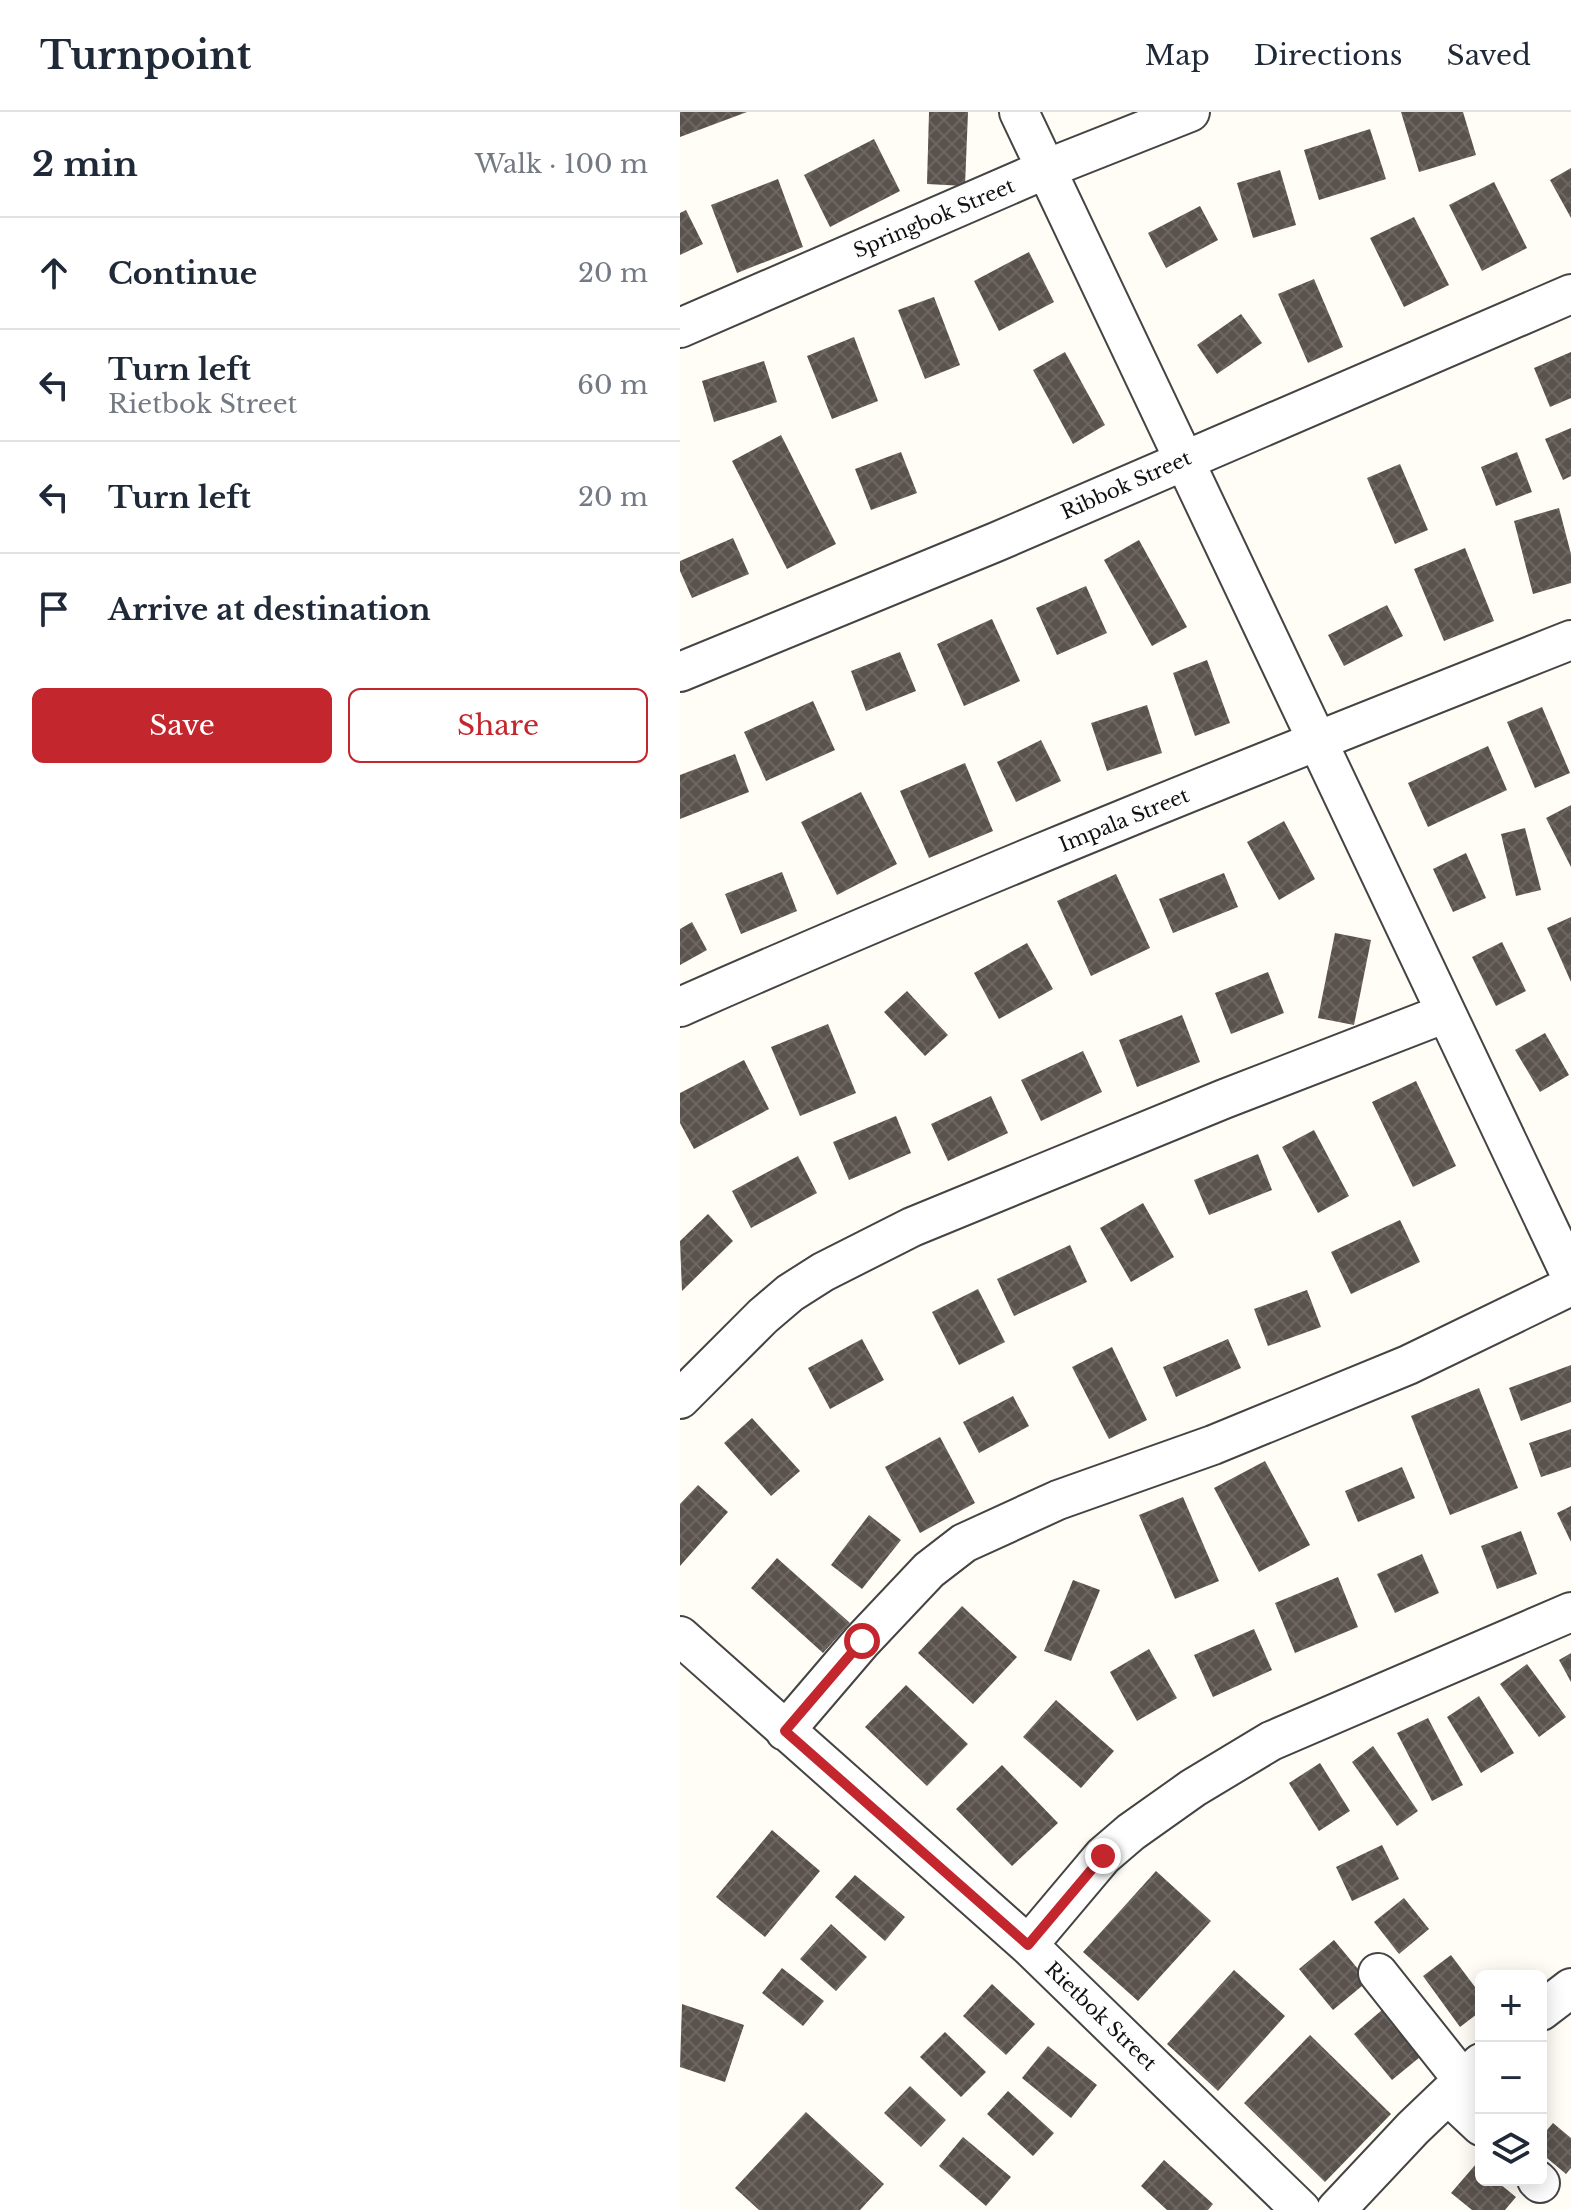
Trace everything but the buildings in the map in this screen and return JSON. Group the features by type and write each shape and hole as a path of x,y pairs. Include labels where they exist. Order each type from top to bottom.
{"street":[{"path":"1019,112 1571,1276"},
{"name":"Springbok Street","path":"680,328 1046,169 1190,112"},
{"name":"Ribbok Street","path":"680,672 996,542 1571,294"},
{"name":"Impala Street","path":"680,1007 798,955 1319,740 1571,640"},
{"path":"680,1399 790,1293 823,1272 912,1227 1224,1099 1446,1013"},
{"path":"785,1731 862,1641 929,1570 964,1543 1058,1500 1213,1445 1408,1365 1571,1286"},
{"path":"1028,1945 1103,1856 1193,1788 1271,1741 1571,1612"},
{"name":"Rietbok Street","path":"680,1636 1028,1945 1301,2210"},
{"path":"1378,1973 1464,2079 1477,2114"},
{"path":"1547,2006 1571,1988"},
{"path":"1336,2210 1464,2079"}],"route":[{"path":"862,1641 785,1731 1028,1945 1103,1856"}]}
